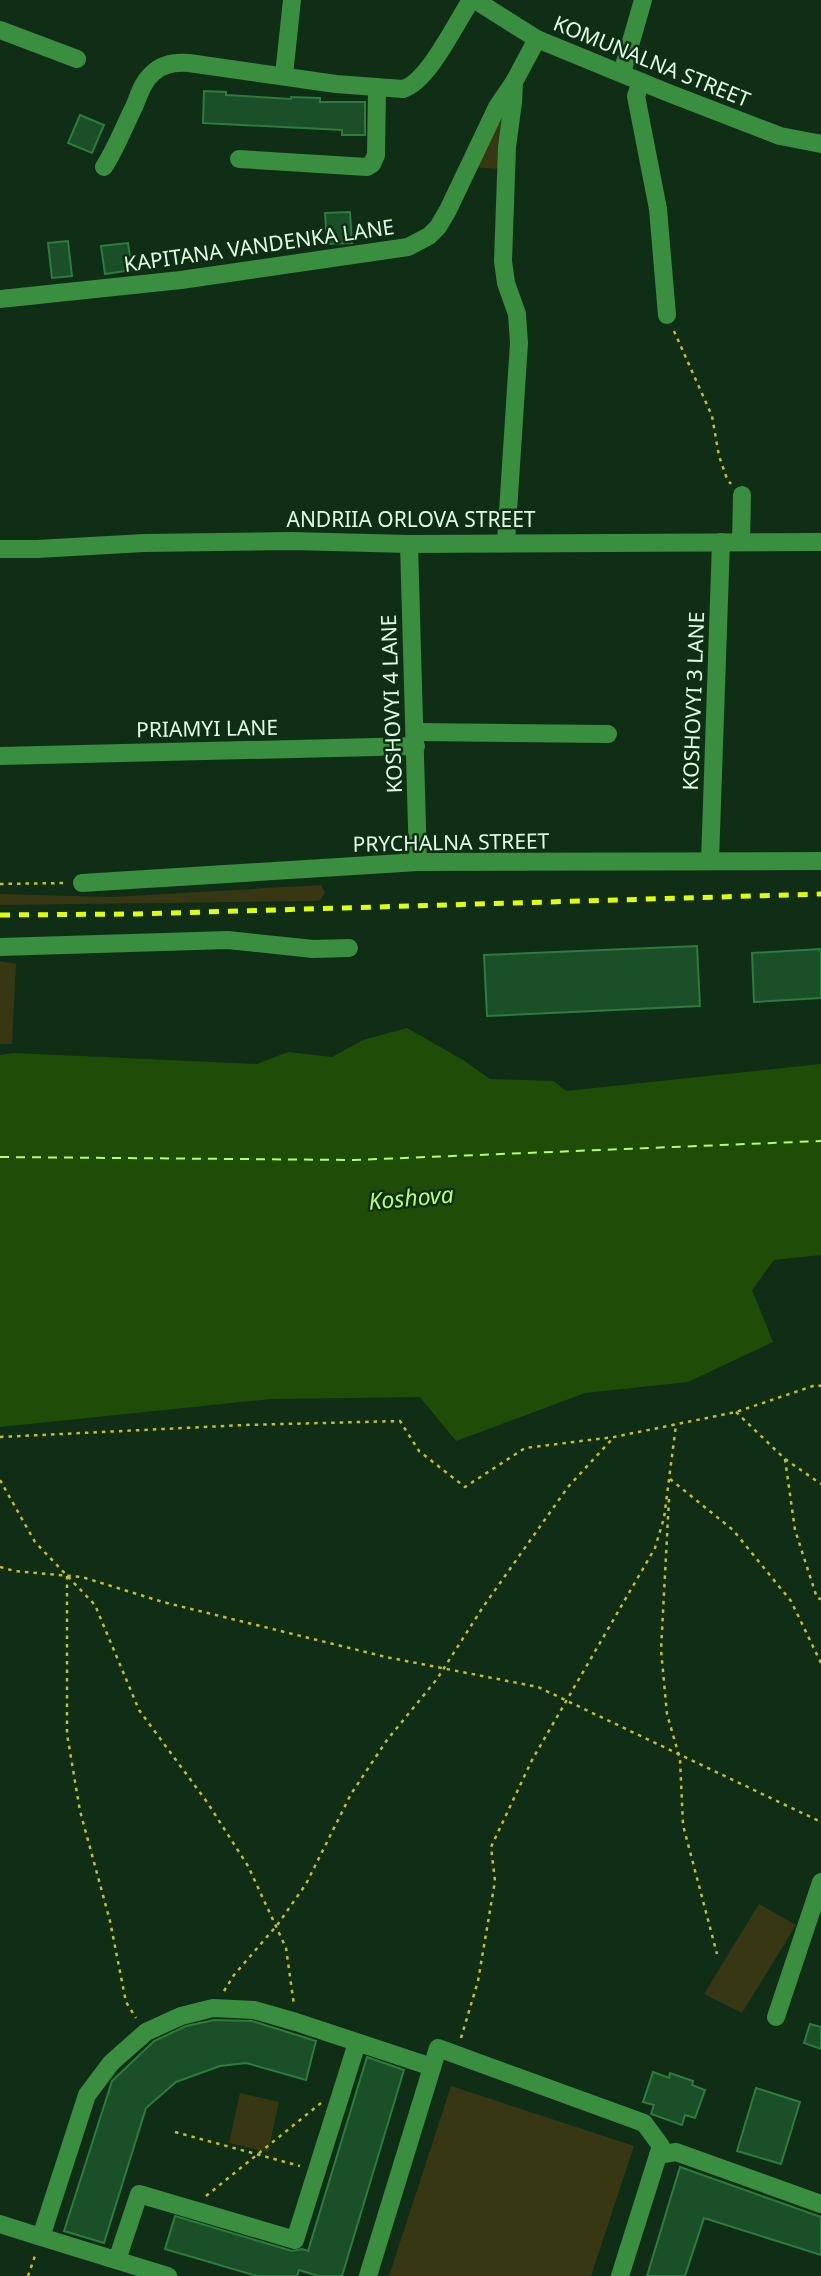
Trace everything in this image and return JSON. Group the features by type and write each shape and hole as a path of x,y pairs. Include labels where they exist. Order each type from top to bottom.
{"street":[{"path":"284,75 292,0"},
{"path":"104,167 142,87 154,71 161,67 177,62 336,84 403,89 417,82 473,0"},
{"name":"KOMUNALNA STREET","path":"473,0 537,39 780,136 821,144"},
{"path":"622,74 643,0"},
{"path":"0,30 77,59"},
{"path":"506,542 519,343 517,314 503,273 507,147 514,82 537,39"},
{"name":"KAPITANA VANDENKA LANE","path":"0,299 181,280 408,247 420,242 438,227 449,210 496,107 514,82"},
{"path":"641,82 636,96 658,209 667,315"},
{"path":"239,159 358,168 372,164 376,155 377,88"},
{"path":"741,542 742,495"},
{"name":"ANDRIIA ORLOVA STREET","path":"0,549 170,542 821,542"},
{"name":"KOSHOVYI 3 LANE","path":"710,861 721,542"},
{"name":"KOSHOVYI 4 LANE","path":"409,544 418,862"},
{"name":"PRIAMYI LANE","path":"0,757 416,739 608,734"},
{"name":"PRYCHALNA STREET","path":"82,883 418,862 821,861"},
{"path":"0,947 228,940 313,948 349,948"},
{"path":"776,2017 821,1882"},
{"path":"41,2237 87,2095 111,2063 146,2032 181,2016 213,2008 254,2010 432,2067"},
{"path":"117,2260 139,2194 295,2239 357,2043"},
{"path":"368,2276 438,2048 644,2123 661,2146 620,2276"},
{"path":"658,2155 676,2152 821,2204"},
{"path":"0,2224 168,2276"}],"path":[{"path":"667,315 712,416 719,456 727,479 742,495"},
{"path":"0,884 82,883"},
{"path":"0,1437 400,1420 419,1451 465,1487 525,1448 614,1437 676,1425 736,1412 816,1385 821,1386"},
{"path":"736,1412 785,1459 821,1484"},
{"path":"457,2055 478,1981 495,1881 491,1847 532,1760 655,1548 664,1518 676,1425"},
{"path":"213,2008 234,1975 276,1927 306,1884 351,1794 387,1740 443,1668 568,1488 614,1437"},
{"path":"785,1459 795,1530 817,1598 821,1599"},
{"path":"670,1478 733,1530 791,1601 821,1663"},
{"path":"670,1478 661,1650 667,1714 678,1754 684,1825 717,1954"},
{"path":"0,1480 36,1542 95,1605 139,1710 207,1802 248,1866 286,1948 296,2022"},
{"path":"0,1567 15,1571 82,1577 163,1602 373,1654 538,1686 821,1822"},
{"path":"67,1576 67,1734 80,1811 110,1921 126,2002 146,2032"},
{"path":"190,2209 322,2102"},
{"path":"175,2132 317,2171"},
{"path":"27,2276 41,2237"}],"shaded area":[{"path":"504,106 500,169 470,167"},
{"path":"321,885 325,893 319,901 0,905 0,894 112,897"},
{"path":"0,961 16,964 12,1044 0,1044"},
{"path":"759,1904 796,1925 742,2013 704,1994"},
{"path":"451,2086 634,2146 591,2276 389,2276"},
{"path":"240,2093 279,2102 268,2152 229,2143"}],"water":[{"name":"Koshova","path":"407,1028 490,1079 553,1081 566,1091 821,1064 821,1255 774,1260 752,1290 773,1342 688,1382 585,1393 456,1441 420,1397 271,1399 0,1427 0,1055 13,1053 257,1064 288,1052 332,1057 363,1040"}],"building":[{"path":"204,91 291,99 320,98 320,102 365,102 365,135 342,135 342,130 203,123"},
{"path":"80,115 104,125 92,153 68,143"},
{"path":"350,212 352,243 327,244 325,213"},
{"path":"68,241 72,276 52,278 48,243"},
{"path":"128,243 132,270 105,274 101,246"},
{"path":"697,946 700,1006 487,1016 484,955"},
{"path":"821,949 821,998 754,1002 752,953"},
{"path":"214,2020 252,2021 316,2041 306,2080 246,2063 220,2066 176,2082 146,2108 104,2243 64,2231 112,2081 154,2041 186,2026"},
{"path":"810,2024 821,2027 821,2049 804,2043"},
{"path":"367,2057 404,2070 342,2276 318,2276 299,2270 297,2276 257,2276 165,2249 175,2216 292,2251 308,2251"},
{"path":"653,2072 669,2078 670,2073 693,2081 692,2085 705,2090 695,2118 685,2115 682,2125 651,2114 654,2105 643,2102"},
{"path":"756,2088 800,2102 781,2164 737,2151"},
{"path":"680,2167 821,2217 821,2255 704,2218 685,2276 647,2276"}],"ferry route":[{"path":"0,1157 354,1160 821,1141"}],"railway":[{"path":"0,915 136,914 821,894"}]}
